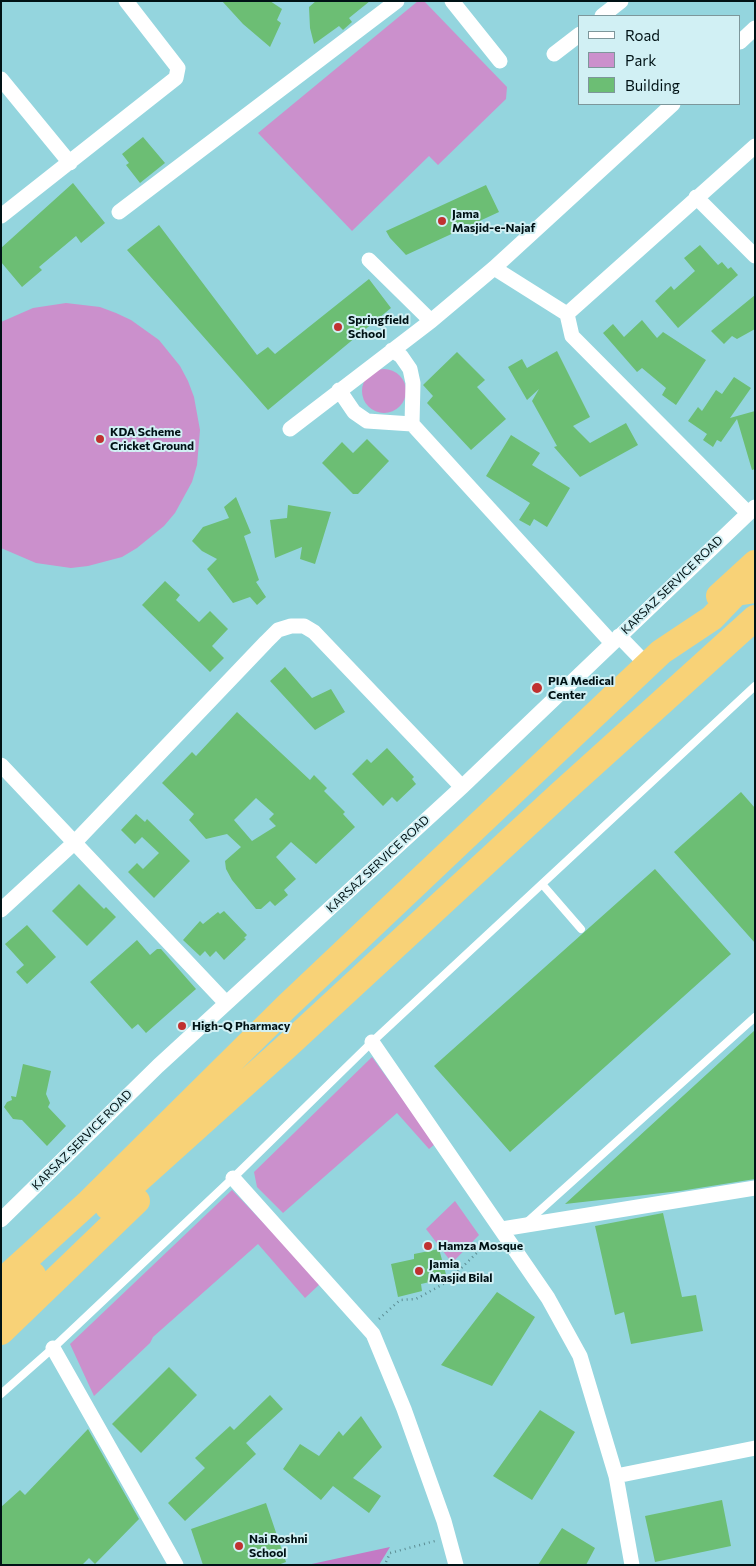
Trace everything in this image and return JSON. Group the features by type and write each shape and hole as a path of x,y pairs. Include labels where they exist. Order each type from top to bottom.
{"highway":[{"path":"1,1282 89,1202 287,1006 755,562"},
{"path":"654,659 712,618 736,593 755,590"},
{"path":"1,1305 755,618"},
{"path":"1,1264 241,1038 287,1006"},
{"path":"1,1332 195,1146 287,1046"}],"street":[{"path":"1,216 176,78 178,68 126,1"},
{"path":"119,212 397,1"},
{"path":"452,1 500,61"},
{"path":"603,15 620,1"},
{"path":"741,41 755,28"},
{"path":"554,54 578,36"},
{"path":"1,79 70,163"},
{"path":"290,429 431,321 494,268 672,105"},
{"path":"566,314 755,146"},
{"path":"696,197 755,256"},
{"path":"369,260 431,321"},
{"path":"494,268 566,314 572,336 751,510"},
{"path":"392,350 401,356 410,369 413,383 412,424"},
{"path":"339,390 354,412 367,421 412,424 615,639 654,659"},
{"name":"KARSAZ SERVICE ROAD","path":"1,1220 158,1066 462,787 751,510"},
{"path":"1,910 75,842 278,630 291,626 304,626 314,632 462,787"},
{"path":"1,765 226,1003"},
{"path":"372,1042 548,1298 580,1356 616,1476 632,1565"},
{"path":"234,1178 373,1334 404,1409 449,1538 456,1565"},
{"path":"502,1229 755,1188"},
{"path":"53,1348 176,1565"},
{"path":"616,1476 755,1448"}],"lane":[{"path":"1,1394 53,1348 234,1178 372,1042 755,686"},
{"path":"542,884 581,929"},
{"path":"524,1225 755,1017"}],"path":[{"path":"368,1328 400,1300 416,1299 447,1282 502,1229"},
{"path":"386,1562 390,1553 449,1538"}],"green space":[{"path":"418,1 424,1 507,87 506,99 438,165 429,156 352,231 258,133"},
{"name":"KDA Scheme Cricket Ground","path":"66,303 100,307 116,313 131,320 159,340 180,366 188,381 194,397 200,430 197,465 192,482 175,513 164,526 137,548 122,557 88,566 71,568 36,563 1,548 1,322 33,308"},
{"path":"380,369 388,369 400,375 406,391 400,407 388,413 380,413 368,407 362,395 362,387 368,375"},
{"path":"372,1057 435,1144 429,1149 397,1113 283,1213 257,1187 254,1172"},
{"path":"232,1190 321,1283 305,1298 258,1244 153,1337 150,1343 94,1396 70,1344"},
{"path":"455,1201 479,1235 452,1263 426,1229"}],"shaded area":[{"path":"390,1547 379,1565 307,1565"}],"building":[{"path":"222,1 270,1 282,9 277,20 281,23 270,47 243,24"},
{"path":"316,1 370,1 349,18 352,22 343,30 339,26 314,44 310,28 309,7"},
{"path":"143,137 165,163 140,183 126,165 129,163 122,154"},
{"path":"73,183 105,223 81,243 76,236 39,267 42,270 22,287 1,262 1,248"},
{"name":"Jama Masjid-e-Najaf","path":"486,185 499,212 406,255 386,231"},
{"name":"Springfield School","path":"159,225 257,355 268,347 275,354 369,279 391,308 268,410 127,250"},
{"path":"700,245 718,265 722,262 728,269 731,267 738,275 678,328 655,301 671,286 674,290 695,271 684,258"},
{"path":"755,295 755,329 737,339 732,336 724,344 711,331"},
{"path":"642,320 657,338 663,332 706,360 676,405 662,395 666,388 642,368 637,372 603,333 613,324 624,337"},
{"path":"557,351 590,417 573,426 590,443 626,423 638,445 580,477 554,447 557,446 532,401 539,389 527,400 508,367 522,359 527,368"},
{"path":"457,352 485,380 477,387 506,419 471,450 427,403 433,396 423,385"},
{"path":"734,377 751,388 730,418 755,411 755,469 752,470 737,419 721,442 717,440 713,447 703,440 707,434 688,421 698,407 702,411 716,390 722,394"},
{"path":"511,435 540,453 532,465 570,488 547,527 534,519 530,526 519,520 530,503 486,476"},
{"path":"367,439 389,461 358,494 353,494 322,463 342,442 353,453"},
{"path":"236,497 251,533 244,536 259,580 256,582 266,597 257,605 250,597 233,603 207,569 217,559 202,551 192,541 203,527 229,518 224,507"},
{"path":"288,505 331,512 315,564 300,559 302,547 275,558 270,520 287,518"},
{"path":"165,581 180,595 176,600 199,622 210,611 228,629 212,646 224,658 210,672 142,605"},
{"path":"285,667 312,698 331,689 345,712 315,730 270,681"},
{"path":"237,712 310,780 314,775 327,788 324,791 345,812 343,814 355,827 316,864 291,842 276,857 296,879 284,890 288,895 275,906 270,901 261,909 256,909 232,880 226,869 225,861 241,847 227,834 206,839 189,820 194,814 162,783 192,752 196,756","holes":["256,798 274,814 269,819 276,826 252,841 234,820"]},
{"path":"387,748 414,777 412,779 416,784 397,802 392,797 383,806 352,774 367,759 371,763"},
{"path":"741,792 755,808 755,943 674,852"},
{"path":"136,814 145,822 147,819 190,861 154,898 128,872 137,863 143,869 159,853 142,837 135,844 121,830"},
{"path":"655,869 731,954 510,1152 434,1066"},
{"path":"79,884 104,909 106,907 116,917 87,946 52,911"},
{"path":"224,911 247,935 244,938 246,939 224,960 216,951 210,957 205,951 200,956 183,940 200,921 203,924 218,912 220,914"},
{"path":"27,925 56,957 27,984 16,972 24,965 5,944"},
{"path":"137,940 150,955 157,949 161,949 196,989 146,1033 138,1024 132,1029 90,982"},
{"path":"755,1030 755,1179 680,1191 565,1204"},
{"path":"23,1064 51,1071 46,1094 50,1103 48,1107 66,1126 47,1146 22,1120 13,1119 4,1107 7,1102 12,1100 11,1096 16,1097"},
{"path":"663,1213 682,1297 696,1295 703,1331 631,1344 624,1312 615,1315 595,1226"},
{"name":"Jamia Masjid Bilal","path":"439,1249 447,1278 421,1284 422,1291 398,1297 391,1264 414,1259 414,1254"},
{"path":"497,1292 535,1317 492,1386 441,1365"},
{"path":"169,1367 197,1395 141,1453 112,1424"},
{"path":"270,1395 283,1409 246,1443 256,1454 185,1521 168,1503 205,1468 195,1458 230,1426 234,1430"},
{"path":"540,1410 575,1432 532,1500 493,1476"},
{"path":"361,1416 382,1447 353,1478 381,1496 369,1513 333,1486 321,1500 283,1469 300,1444 319,1456 339,1431 343,1436"},
{"path":"88,1429 139,1519 95,1564 89,1558 82,1565 1,1565 1,1507 20,1490 25,1495"},
{"path":"722,1500 731,1546 655,1562 645,1516"},
{"name":"Nai Roshni School","path":"266,1503 286,1562 278,1565 203,1565 191,1529"},
{"path":"562,1528 595,1548 586,1565 538,1565"}],"place":[{"name":"Jama Masjid-e-Najaf","path":"442,221"},
{"name":"Springfield School","path":"338,327"},
{"name":"KDA Scheme Cricket Ground","path":"100,439"},
{"name":"PIA Medical Center","path":"537,688"},
{"name":"High-Q Pharmacy","path":"182,1026"},
{"name":"Hamza Mosque","path":"428,1246"},
{"name":"Jamia Masjid Bilal","path":"419,1271"},
{"name":"Nai Roshni School","path":"239,1546"}]}
